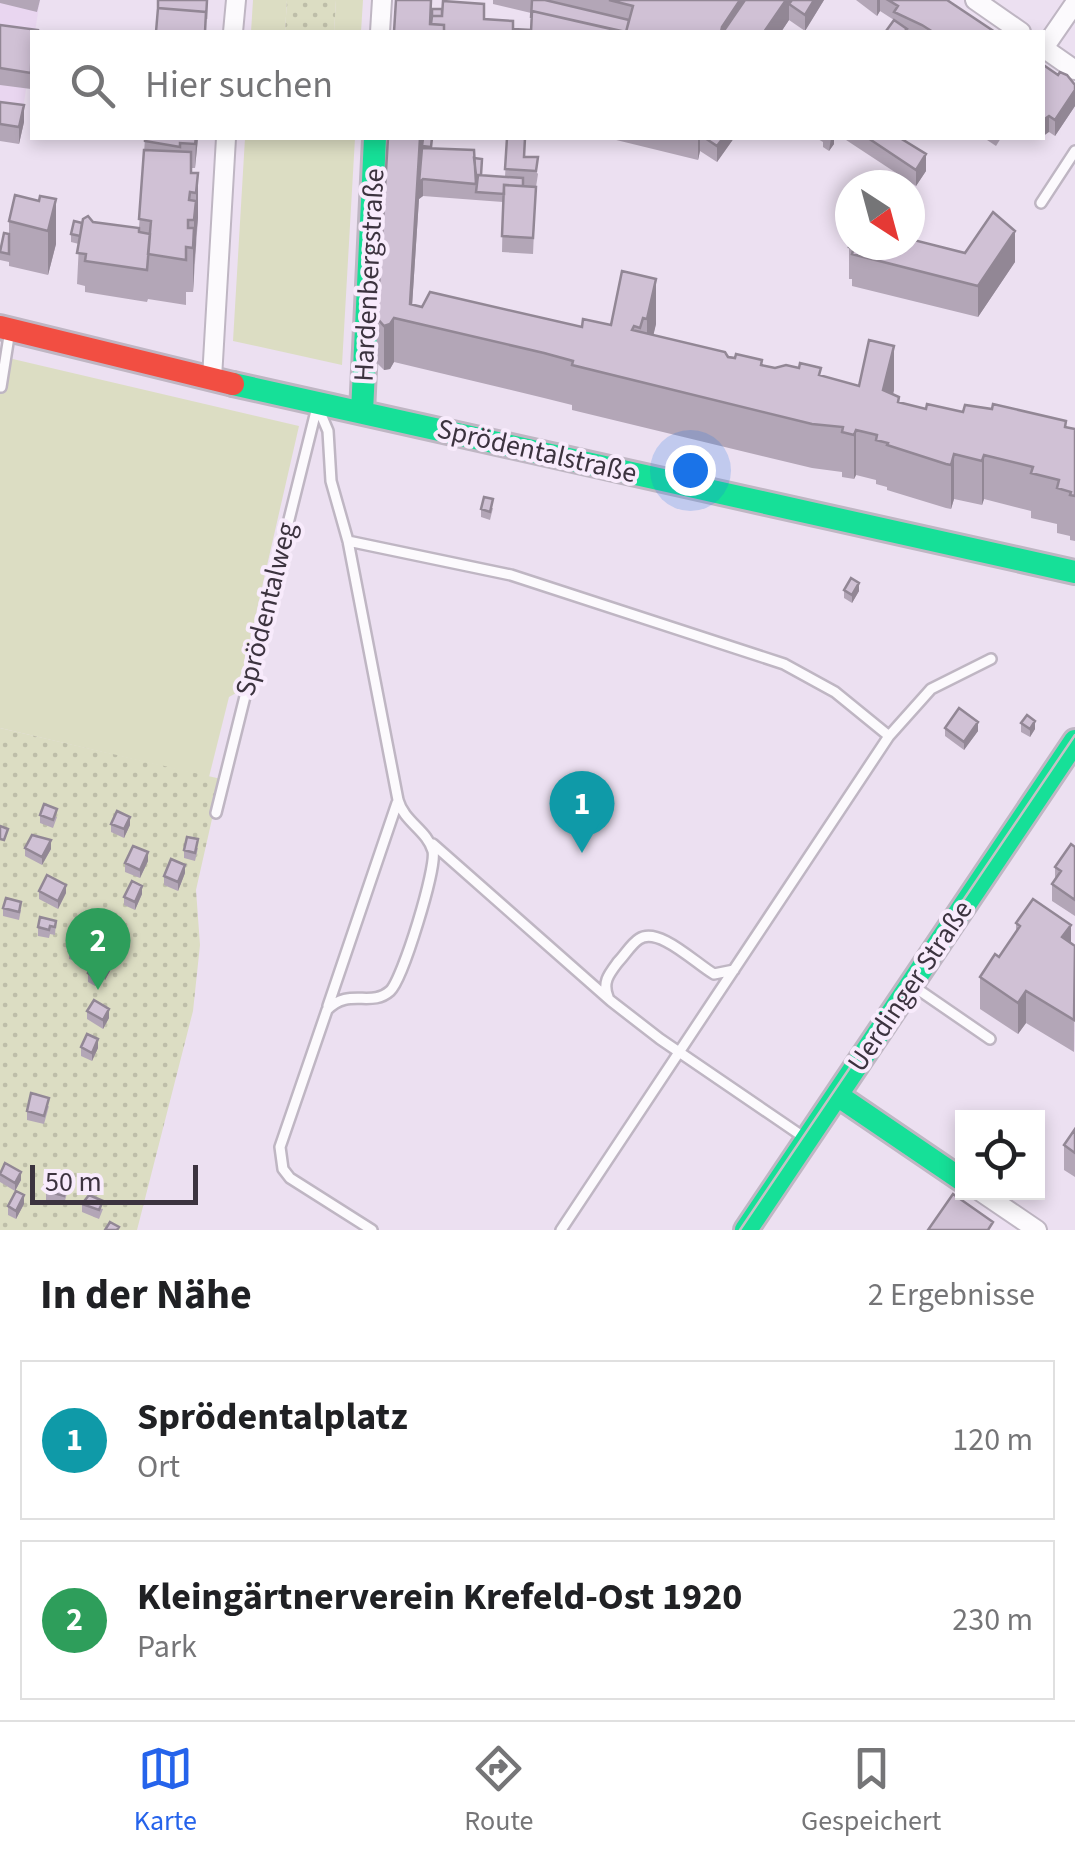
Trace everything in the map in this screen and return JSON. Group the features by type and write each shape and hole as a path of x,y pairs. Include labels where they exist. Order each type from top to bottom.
{"street":[{"path":"233,30 236,0"},
{"path":"380,30 382,0"},
{"path":"975,0 1018,30"},
{"path":"1045,45 1075,3"},
{"path":"1045,49 1075,70"},
{"path":"212,378 226,140"},
{"name":"Hardenbergstraße","path":"362,412 376,140"},
{"name":"Sprödentalstraße","path":"5,328 317,404 1075,572"},
{"name":"Uerdinger Straße","path":"746,1230 1075,741"},
{"path":"837,1095 955,1175"},
{"path":"992,1200 1032,1229"}],"lane":[{"path":"1041,204 1075,151"},
{"path":"0,387 5,328"},
{"path":"317,404 328,431 331,481 348,541 398,800 406,818 611,1002 807,1140"},
{"name":"Sprödentalweg","path":"216,814 317,404"},
{"path":"348,541 511,575 784,664 835,692 889,736"},
{"path":"561,1230 889,736 931,689 991,659"},
{"path":"372,1230 290,1178 279,1158 398,800"},
{"path":"326,1010 344,997 383,996 399,980 434,861 428,840"},
{"path":"611,1002 605,990 606,978 635,942 648,935 662,938 714,974 728,973 739,964"},
{"path":"910,985 990,1039"},
{"path":"660,1039 669,1050 668,1069"}],"shaded area":[{"path":"0,0 40,0 35,30 30,30 30,64 18,141 0,138"}],"green space":[{"path":"253,0 287,0 285,30 251,30"},
{"path":"287,0 336,0 334,30 285,30"},
{"path":"336,0 363,0 361,30 334,30"},
{"path":"245,140 355,140 342,365 233,341"},
{"path":"0,356 299,426 238,692 229,697 209,777 0,728"},
{"path":"0,728 221,779 196,890 200,945 193,1011 137,1230 0,1230"}],"building":[{"path":"158,0 207,0 206,19 206,12 158,8"},
{"path":"396,0 431,0 430,24 444,25 444,30 394,30"},
{"path":"532,0 545,0 629,20 626,30 617,30 532,11 531,18"},
{"path":"609,0 740,0 721,30 627,30 633,6"},
{"path":"745,0 786,0 765,30 724,30"},
{"path":"792,0 814,0 805,15 789,4"},
{"path":"888,0 947,0 992,30 930,30 894,12 898,6"},
{"path":"443,1 484,4 484,19 513,21 513,30 444,30 444,25 431,24 432,16 442,16"},
{"path":"158,8 206,12 205,30 156,30"},
{"path":"432,9 442,9 442,16 432,16"},
{"path":"532,11 615,30 531,30"},
{"path":"894,20 907,29 906,30 887,30"},
{"path":"0,25 38,30 30,30 30,73 0,68"},
{"path":"1045,66 1058,75 1067,75 1075,85 1055,120 1049,116 1045,119"},
{"path":"0,102 24,105 19,127 0,124"},
{"path":"196,140 195,144 180,143 180,147 145,141"},
{"path":"388,140 420,140 410,304 422,307 430,292 582,327 583,319 611,325 622,271 656,279 647,319 643,318 640,328 634,326 632,330 725,352 728,357 735,358 736,354 762,360 761,365 775,368 799,368 800,363 821,368 819,375 859,386 869,340 894,346 883,390 899,397 898,402 963,412 965,405 992,409 993,404 1066,421 1065,427 1075,429 1075,496 1057,488 1059,480 1031,473 1033,467 984,455 982,461 954,454 951,465 946,464 887,445 876,440 877,435 856,430 854,435 842,432 843,427 812,424 394,318 384,326 377,318"},
{"path":"507,140 525,140 524,157 538,157 536,171 505,169"},
{"path":"871,140 903,140 926,154 916,170"},
{"path":"422,148 474,150 476,184 423,179 419,183"},
{"path":"144,150 191,152 191,173 198,173 196,193 190,192 189,200 196,201 194,220 188,220 188,228 194,228 193,248 186,247 186,260 148,254 151,221 139,219"},
{"path":"474,158 482,159 481,175 476,175"},
{"path":"478,175 523,178 523,186 504,185 504,194 476,192"},
{"path":"504,185 536,187 533,238 502,236"},
{"path":"15,195 39,201 40,196 56,199 48,231 9,221"},
{"path":"993,212 1015,231 978,286 876,260 925,260 925,243 965,253"},
{"path":"88,216 93,222 139,228 139,232 150,234 147,270 85,261 86,254 77,253 83,219"},
{"path":"74,221 82,223 80,236 71,234"},
{"path":"4,233 9,234 9,254 0,252"},
{"path":"484,497 493,499 490,512 481,509"},
{"path":"851,578 859,583 852,595 844,590"},
{"path":"959,708 978,722 964,742 945,728"},
{"path":"1027,715 1035,721 1030,729 1021,723"},
{"path":"44,804 57,809 53,820 40,815"},
{"path":"117,811 130,817 124,829 111,824"},
{"path":"0,826 8,829 4,840 0,839"},
{"path":"32,835 51,840 42,857 25,848"},
{"path":"187,837 198,839 195,853 184,850"},
{"path":"1071,844 1075,847 1075,900 1052,884 1061,871 1055,867"},
{"path":"133,846 148,852 140,870 125,863"},
{"path":"171,859 185,865 178,882 164,876"},
{"path":"47,875 66,885 58,901 39,891"},
{"path":"132,881 142,886 135,902 124,897"},
{"path":"6,898 21,902 19,912 3,908"},
{"path":"1033,899 1071,925 1062,937 1075,946 1074,1020 1026,991 1018,1003 980,977 995,954 999,957"},
{"path":"40,917 56,921 55,927 38,927"},
{"path":"75,933 89,937 84,955 69,951"},
{"path":"103,944 110,948 104,960 110,963 95,978 88,973"},
{"path":"94,1000 109,1009 103,1020 87,1011"},
{"path":"87,1034 98,1039 92,1053 81,1047"},
{"path":"31,1093 49,1098 44,1116 27,1111"},
{"path":"1075,1129 1075,1153 1064,1145"},
{"path":"5,1163 21,1172 15,1183 0,1174"},
{"path":"50,1176 68,1181 64,1196 46,1191"},
{"path":"16,1191 24,1195 16,1211 8,1206"},
{"path":"953,1194 955,1200 962,1200 993,1222 988,1230 928,1230"},
{"path":"89,1195 103,1201 99,1210 82,1204"},
{"path":"110,1222 119,1227 117,1230 105,1230"}],"tram line":[{"path":"740,1230 1075,735"}],"traffic: fast":[{"path":"362,412 375,140"},
{"path":"233,384 1075,572"},
{"path":"746,1230 1075,741"},
{"path":"837,1095 955,1175"}],"traffic: jam":[{"path":"0,327 233,384"}],"place":[{"name":"Sprödentalplatz","path":"582,853"},
{"name":"Kleingärtnerverein Krefeld-Ost 1920","path":"98,990"}]}
